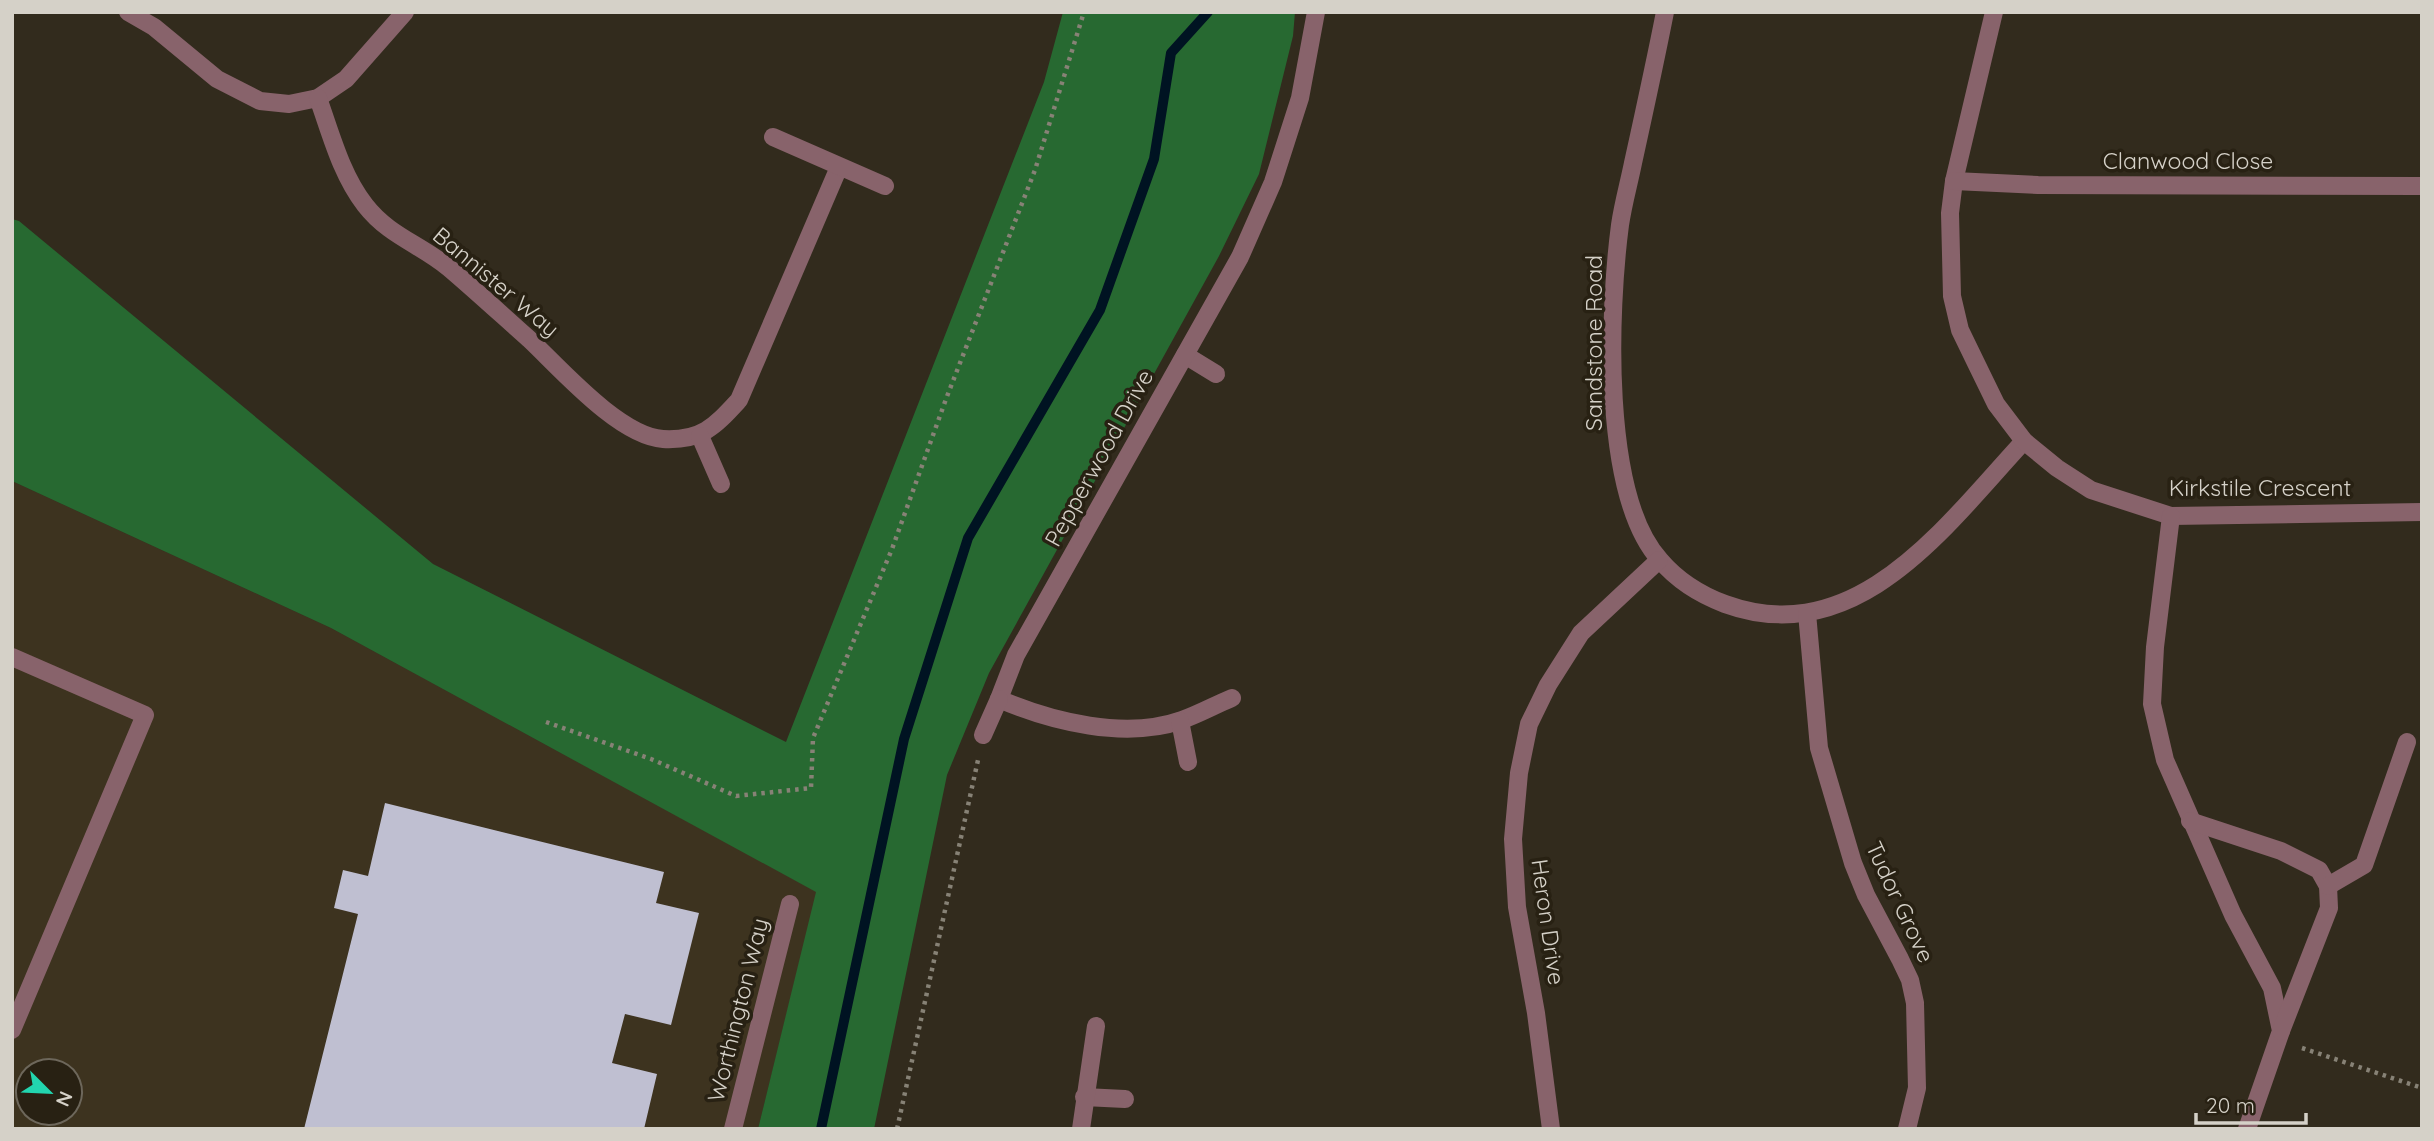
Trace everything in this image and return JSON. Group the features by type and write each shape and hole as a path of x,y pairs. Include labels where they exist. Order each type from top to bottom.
{"street":[{"path":"128,12 154,27 217,79 260,101 289,104 318,98 346,79 405,12"},
{"name":"Pepperwood Drive","path":"983,735 1016,655 1240,257 1273,182 1300,98 1316,12"},
{"name":"Sandstone Road","path":"1665,12 1620,223 1613,296 1615,396 1625,490 1639,528 1659,560 1682,580 1708,597 1743,610 1776,616 1807,613 1854,598 1884,580 1936,536 2024,441"},
{"name":"Kirkstile Crescent","path":"1994,12 1954,181 1950,213 1952,296 1960,330 1996,404 2024,441 2057,468 2091,490 2172,516 2422,512"},
{"name":"Bannister Way","path":"318,98 350,184 385,227 436,257 598,404 631,428 661,439 699,436"},
{"path":"773,137 885,186"},
{"path":"721,484 699,436 722,419 740,400 839,167"},
{"name":"Clanwood Close","path":"1954,181 2038,185 2422,186"},
{"path":"1185,355 1216,374"},
{"path":"2172,516 2157,635 2152,704 2165,760 2190,821 2233,915 2272,988 2279,1035"},
{"name":"Heron Drive","path":"1551,1129 1536,1013 1517,907 1513,839 1529,724 1548,685 1581,633 1659,560"},
{"name":"Tudor Grove","path":"1807,613 1819,748 1853,863 1910,980 1915,1003 1917,1088 1907,1129"},
{"path":"12,657 145,715 12,1030"},
{"path":"999,699 1070,724 1143,727 1180,721 1232,698"},
{"path":"1180,721 1188,762"},
{"path":"2328,886 2364,865 2407,742"},
{"path":"2190,821 2281,851 2319,870 2328,886 2329,908 2279,1035 2247,1129"},
{"name":"Worthington Way","path":"733,1129 790,904"},
{"path":"1080,1129 1096,1026"},
{"path":"1084,1097 1125,1099"}],"path":[{"path":"546,722 651,759 736,796 811,789 813,738 891,550 1035,170 1084,12"},
{"path":"897,1129 983,735"},
{"path":"2279,1035 2422,1088"}],"shaded area":[{"path":"12,481 331,628 817,892 758,1129 12,1129"}],"green space":[{"path":"1063,12 1295,12 1293,36 1259,174 1219,256 989,673 947,775 874,1129 758,1129 816,892 331,628 12,481 12,219 19,221 433,564 786,742 1044,82"}],"building":[{"path":"385,803 664,872 656,903 699,913 671,1025 625,1014 612,1063 657,1074 644,1129 304,1129 358,914 334,908 343,870 368,876"}],"waterway":[{"path":"821,1129 904,739 968,538 1100,310 1154,159 1171,53 1208,12"}]}
